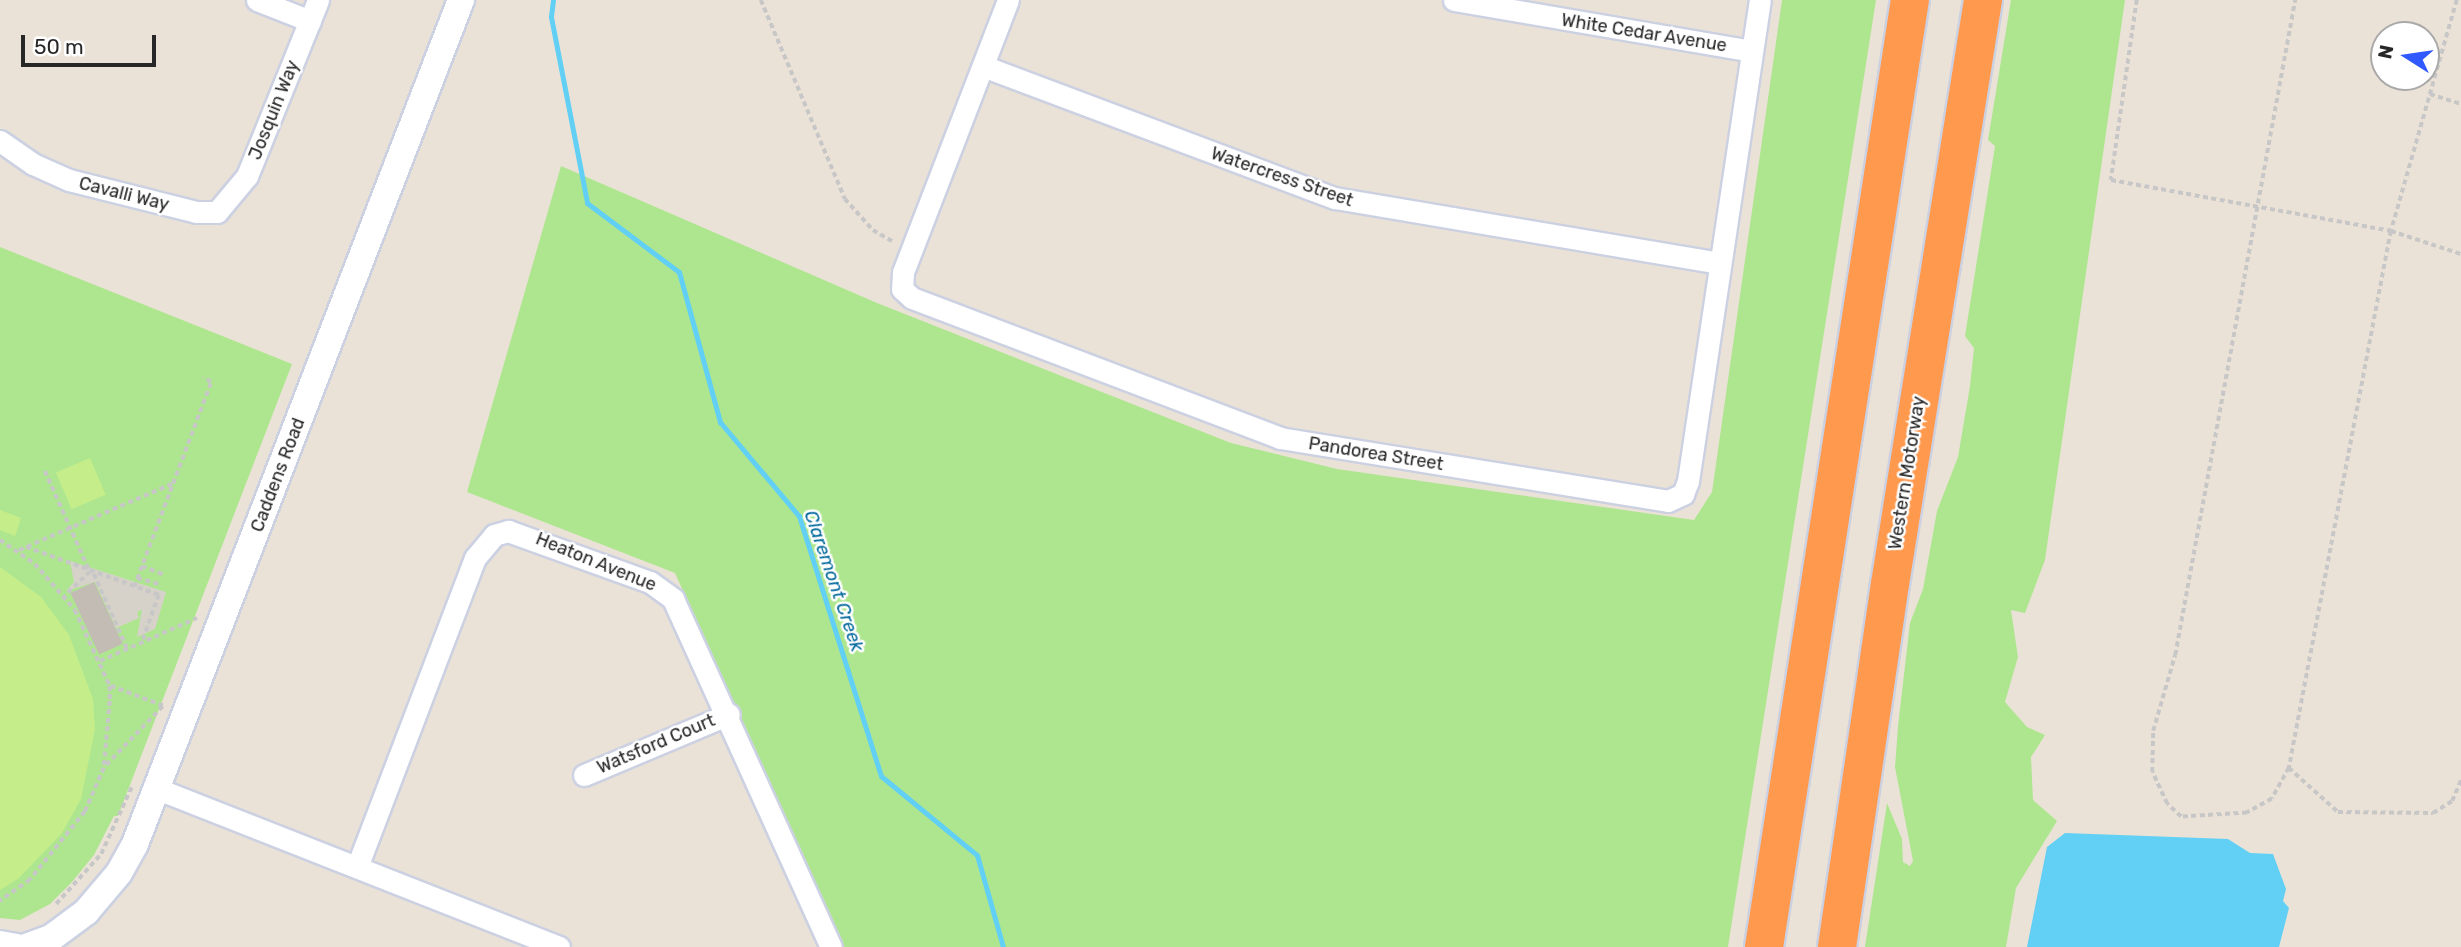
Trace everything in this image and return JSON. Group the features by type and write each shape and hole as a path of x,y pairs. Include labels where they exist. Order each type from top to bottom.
{"highway":[{"path":"1764,947 1910,0"},
{"name":"Western Motorway","path":"1837,947 1983,0"}],"street":[{"path":"257,0 310,21"},
{"name":"Josquin Way","path":"217,212 247,176 318,0"},
{"name":"Caddens Road","path":"26,947 96,902 119,873 147,783 461,0"},
{"name":"Pandorea Street","path":"1008,0 901,282 912,298 1264,434 1668,501 1679,498 1686,488 1760,0"},
{"name":"White Cedar Avenue","path":"1465,1 1751,51"},
{"name":"Watercress Street","path":"982,66 1335,198 1718,263"},
{"name":"Cavalli Way","path":"0,141 33,164 69,180 196,212 217,212"},
{"name":"Heaton Avenue","path":"357,867 475,558 494,535 524,534 664,590 673,598 729,714 831,947"},
{"name":"Watsford Court","path":"584,775 729,714"},
{"path":"147,783 559,947"},
{"path":"0,944 6,947"},
{"path":"0,944 17,947"}],"path":[{"path":"761,0 845,199 873,230 912,249"},
{"path":"2137,0 2111,180 2391,231 2461,254"},
{"path":"2295,0 2175,655 2152,731 2152,772 2167,804 2181,817 2246,813 2272,799 2289,768 2391,231 2457,0"},
{"path":"2430,94 2461,104"},
{"path":"134,587 211,382 203,378"},
{"path":"45,471 127,648"},
{"path":"19,550 174,483"},
{"path":"0,540 19,550 65,596 100,660 110,686 104,768"},
{"path":"26,547 159,595 143,640"},
{"path":"142,566 164,575"},
{"path":"65,596 92,573"},
{"path":"137,578 160,584"},
{"path":"192,631 200,609"},
{"path":"100,660 197,618"},
{"path":"110,686 163,706"},
{"path":"153,730 167,694"},
{"path":"0,901 30,880 68,838 117,748 163,706"},
{"path":"2289,768 2338,812 2433,813 2452,801 2461,780"},
{"path":"53,929 77,885 101,854 147,783"}],"green space":[{"path":"1782,0 1876,0 1728,947 843,947 675,573 467,492 561,166 877,303 1231,443 1337,469 1694,520 1712,492"},
{"path":"2011,0 2125,0 2045,560 2025,613 2011,610 2018,657 2005,702 2027,727 2045,735 2031,757 2033,800 2057,821 2016,888 2006,947 1865,947 1887,803 1902,839 1903,862 1910,866 1913,861 1895,767 1898,726 1910,623 1923,589 1937,511 1958,457 1970,386 1974,348 1965,336 1995,146 1988,140"},
{"path":"0,247 292,364 118,816 114,816 94,855 72,882 50,904 20,920 0,918"},
{"path":"90,458 106,495 72,509 56,472"},
{"path":"0,510 21,518 15,536 0,530"},
{"path":"0,567 41,597 69,635 93,699 95,729 81,799 62,833 19,878 0,890"}],"shaded area":[{"path":"70,561 166,592 155,629 137,637 142,610 137,612 139,618 116,628 95,582 66,591 74,582"}],"water":[{"path":"2065,833 2228,839 2250,853 2273,854 2286,889 2283,901 2289,908 2279,947 2027,947 2047,847"}],"building":[{"path":"94,582 123,644 99,655 70,593"}],"waterway":[{"name":"Claremont Creek","path":"553,0 551,17 587,203 679,272 720,422 799,516 881,776 977,855 1003,947"}]}
